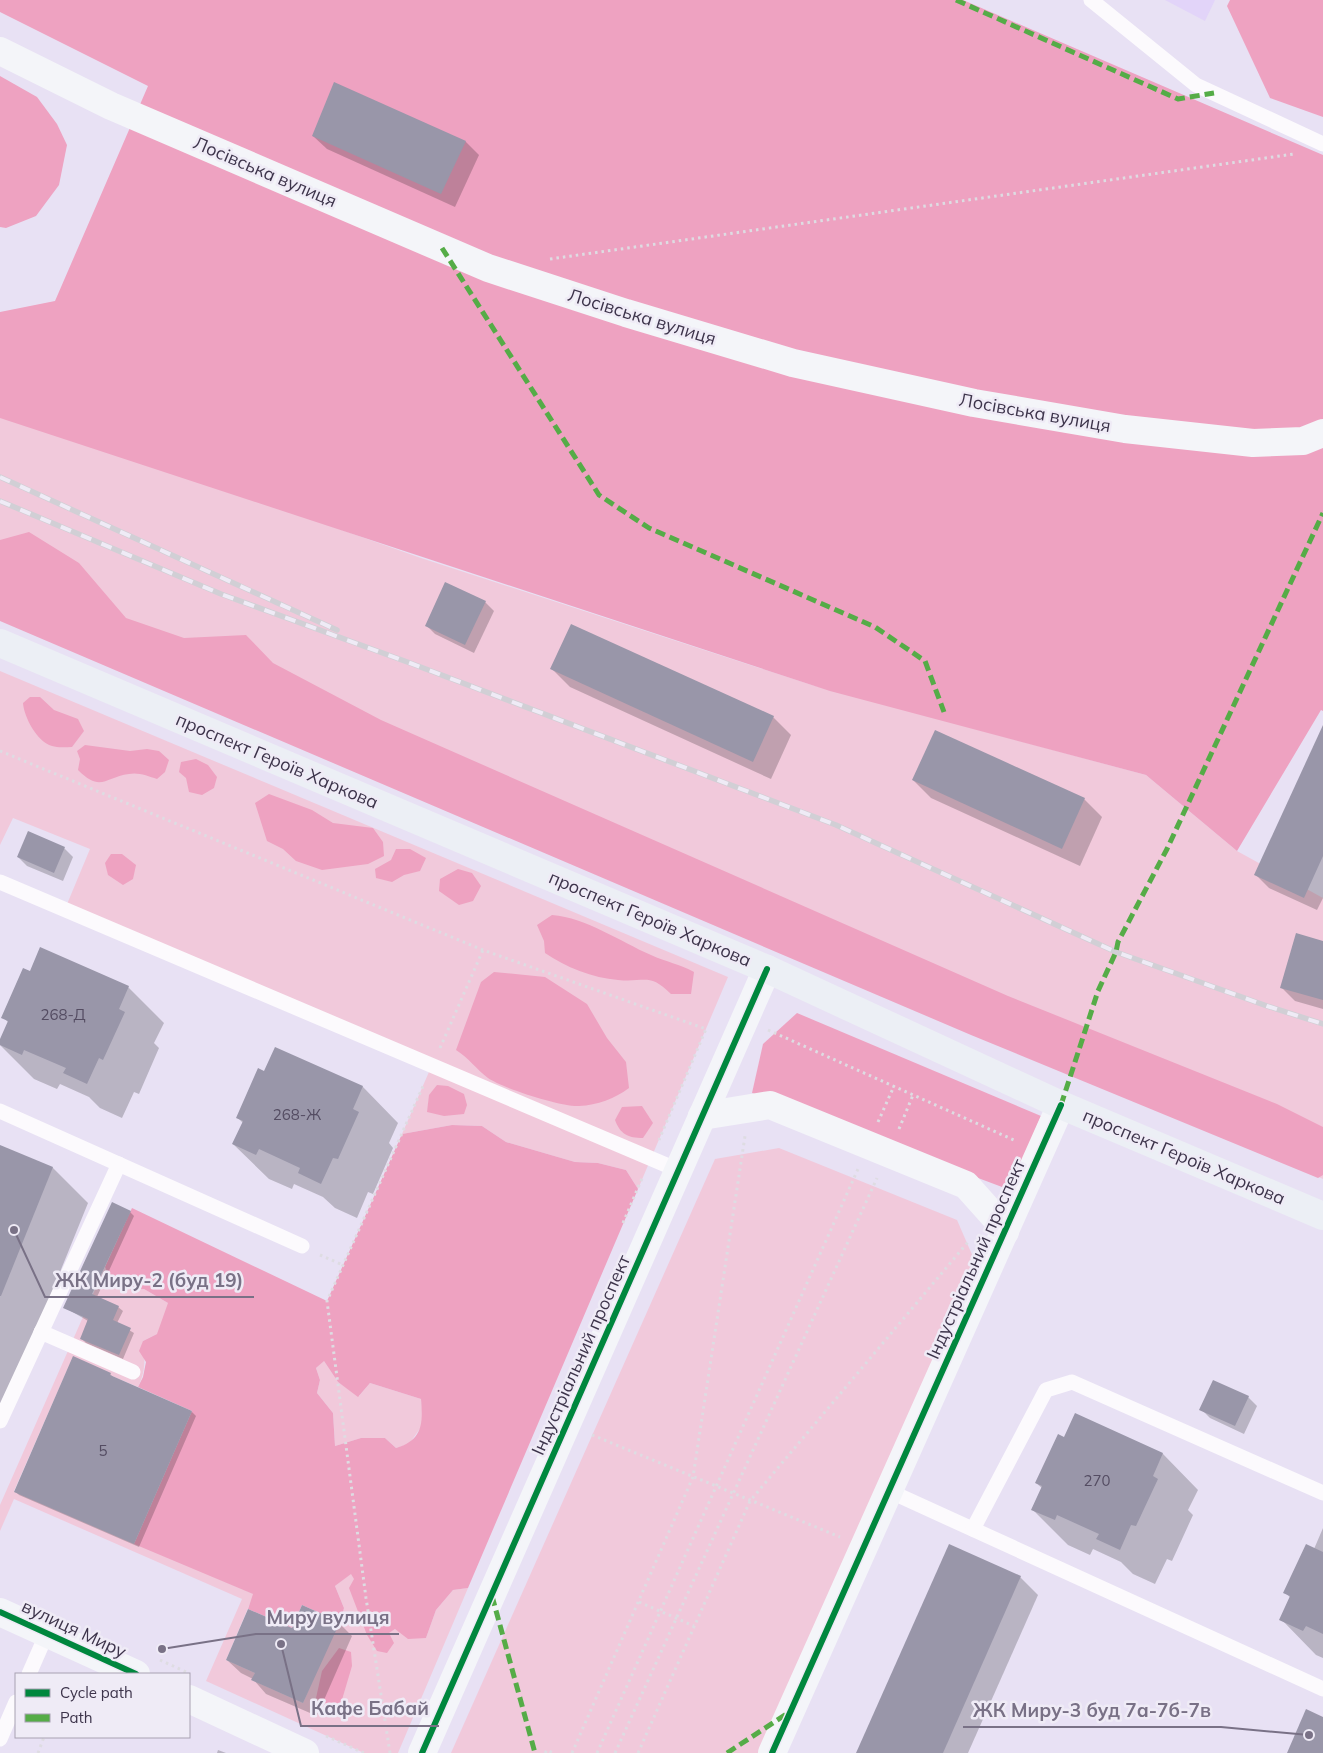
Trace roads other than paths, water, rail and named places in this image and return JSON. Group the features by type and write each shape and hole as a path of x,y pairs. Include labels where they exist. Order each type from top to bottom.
{"main road":[{"name":"проспект Героїв Харкова","path":"0,643 767,969 1061,1105 1323,1216"}],"street":[{"name":"Лосівська вулиця","path":"0,51 111,106 488,268 626,313 794,364 974,403 1125,430 1253,443 1303,441 1323,433"},
{"name":"Індустріальний проспект","path":"422,1753 767,969"},
{"name":"Індустріальний проспект","path":"772,1753 889,1491 998,1223 1040,1152 1061,1105"},
{"path":"702,1116 770,1106 879,1148 966,1185 998,1223"},
{"name":"вулиця Миру","path":"0,1612 47,1633 144,1665"},
{"path":"190,1687 313,1743"}],"lane":[{"path":"1091,0 1196,85 1323,144"},
{"path":"0,882 678,1170"},
{"path":"0,1111 302,1246"},
{"path":"0,1421 119,1164"},
{"path":"41,1332 133,1372"},
{"path":"973,1530 1046,1390 1072,1382 1323,1493"},
{"path":"889,1491 1323,1689"},
{"path":"29,1673 47,1633"},
{"path":"0,1739 15,1704"}],"railway":[{"path":"0,477 337,630"},
{"path":"0,501 221,594 410,663 836,825 1116,952 1323,1024"}],"place":[{"name":"ЖК Миру-2 (буд 19)","path":"14,1230"},
{"name":"Кафе Бабай","path":"281,1644"},
{"name":"Миру вулиця","path":"162,1649"},
{"name":"ЖК Миру-3 буд 7а-7б-7в","path":"1309,1735"}]}
